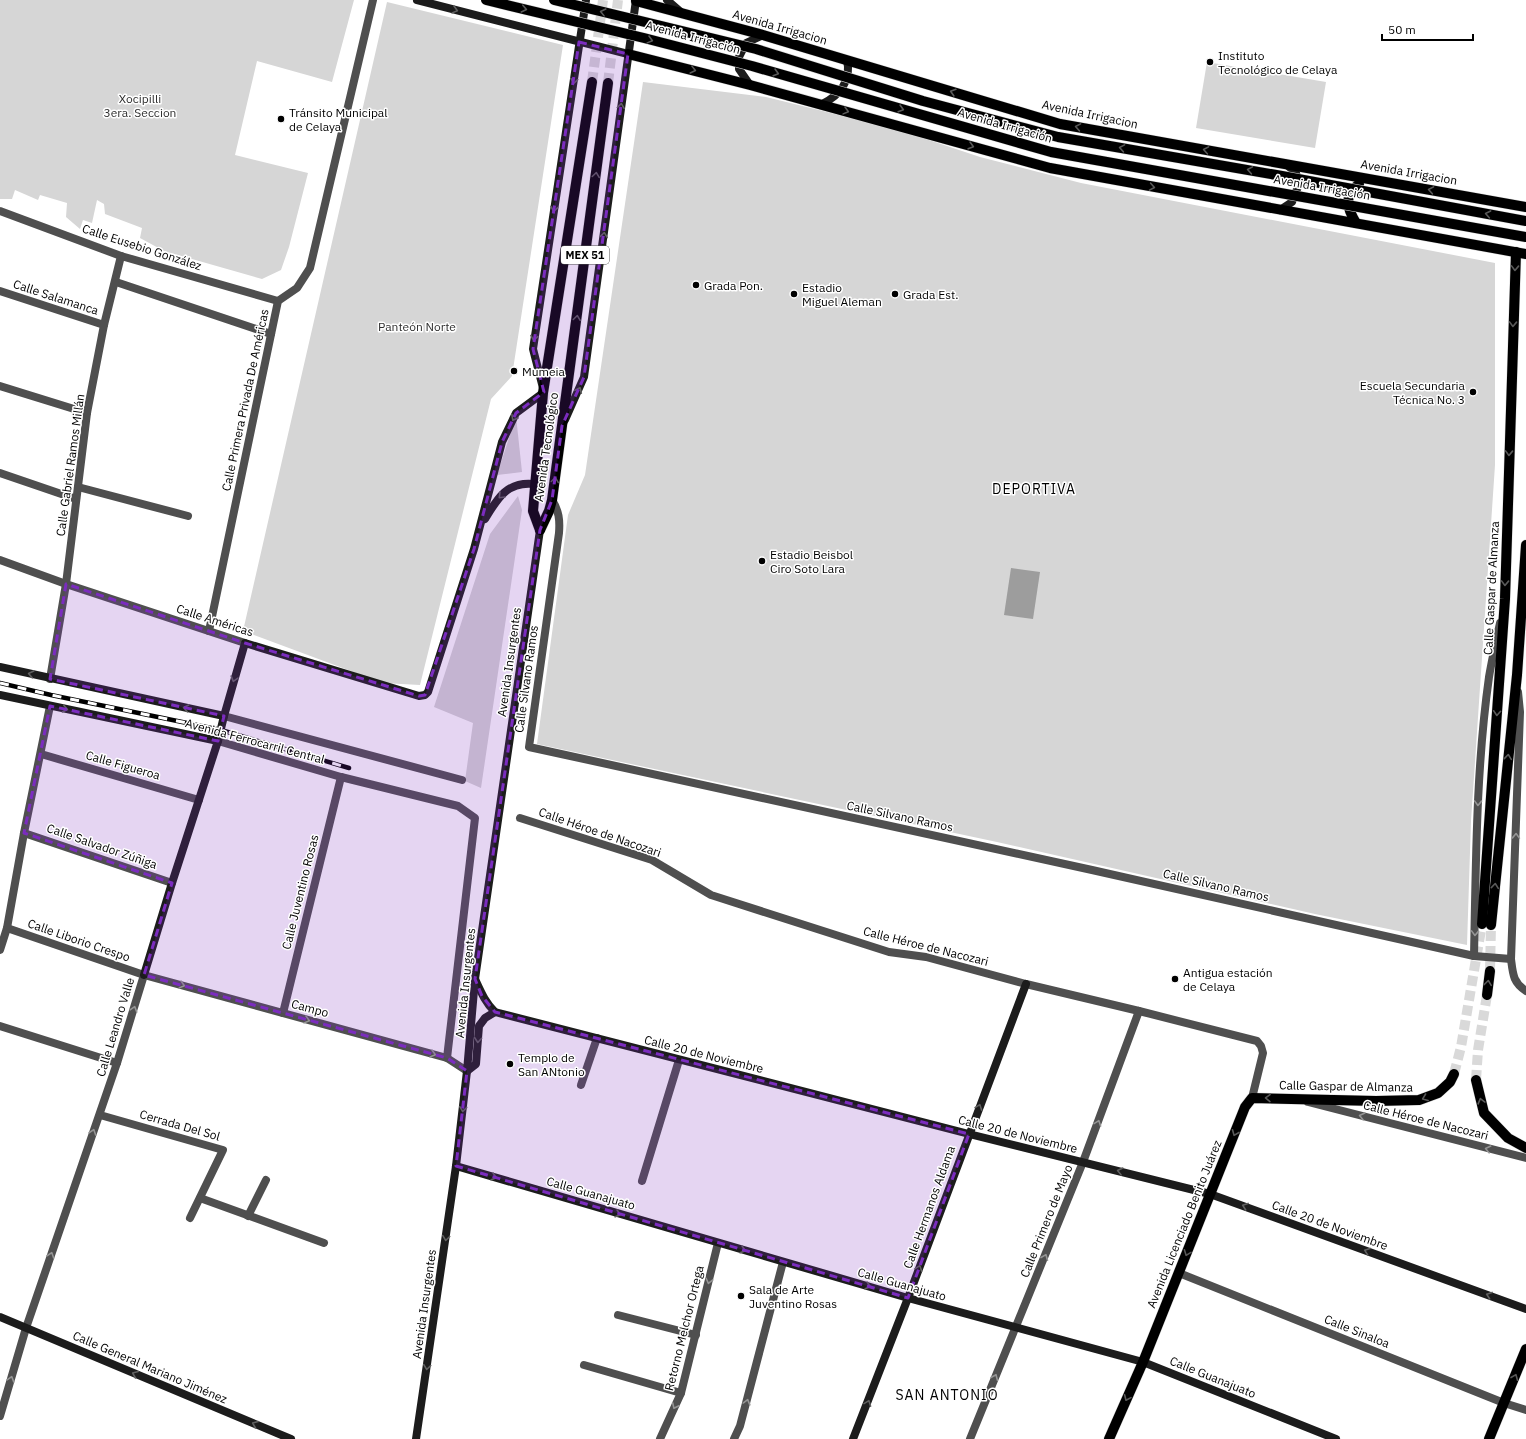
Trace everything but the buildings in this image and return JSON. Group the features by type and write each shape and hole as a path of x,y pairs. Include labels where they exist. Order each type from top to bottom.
{"main road":[{"name":"Avenida Irrigación","path":"486,0 752,66 1051,152 1526,237"},
{"name":"Avenida Irrigación","path":"554,0 756,49 923,101 1058,137 1526,221"},
{"name":"Avenida Irrigacion","path":"634,0 763,35 1060,124 1526,207"},
{"path":"628,54 822,104 1050,168 1521,253"},
{"name":"Avenida Tecnológico","path":"540,530 533,510 543,392 592,82"},
{"name":"Avenida Tecnológico","path":"540,530 550,511 552,500 608,83"},
{"path":"1356,223 1348,211 1349,195 1357,185 1368,178"},
{"name":"Calle Gaspar de Almanza","path":"1521,253 1505,599 1486,924 1517,675 1526,545"},
{"path":"1487,995 1490,971"},
{"name":"Calle Gaspar de Almanza","path":"1252,1098 1376,1101 1419,1100 1438,1093 1450,1082 1454,1074"},
{"path":"1476,1080 1484,1113 1508,1138 1526,1148"},
{"name":"Avenida Licenciado Benito Juárez","path":"1109,1439 1143,1362 1245,1107 1252,1098"},
{"path":"1489,1439 1526,1349"}],"street":[{"name":"Calle Primera Privada De Américas","path":"209,630 278,301 297,288 310,268 372,0"},
{"path":"417,0 628,54"},
{"path":"480,527 505,435 516,413 543,392 533,350 586,0"},
{"path":"562,426 584,378 634,0"},
{"path":"667,0 682,14"},
{"path":"750,85 739,69 739,56 746,43 763,35"},
{"path":"822,104 832,99 844,87 849,69 847,60"},
{"path":"1280,210 1292,202 1299,184 1296,173 1286,164"},
{"name":"Calle Eusebio González","path":"0,211 121,256 278,301"},
{"name":"Calle Gabriel Ramos Millán","path":"50,679 66,584 87,413 104,325 116,282 121,256"},
{"path":"116,282 271,334"},
{"name":"Calle Salamanca","path":"0,291 104,325"},
{"path":"0,386 87,413"},
{"path":"0,473 76,499"},
{"path":"480,527 497,499 510,487 526,483 534,484"},
{"path":"78,487 188,516"},
{"name":"Calle Silvano Ramos","path":"552,500 558,509 560,520 559,534 529,747 1084,868 1474,956 1511,959"},
{"name":"Calle Américas","path":"0,560 66,584 245,643 419,696 425,695 428,692 480,527"},
{"name":"Avenida Insurgentes","path":"416,1439 456,1166 468,1070 475,979 540,530"},
{"path":"1474,956 1478,793 1481,754 1489,676 1505,599"},
{"name":"Calle Leandro Valle","path":"0,1416 26,1328 117,1063 172,883 218,741 245,643"},
{"name":"Avenida Ferrocarril Central","path":"0,667 224,716 462,780"},
{"path":"1517,675 1520,712 1511,959 1512,972 1517,985 1526,991"},
{"name":"Avenida Ferrocarril Central","path":"0,695 218,741 341,777 458,806 475,818 447,1058"},
{"path":"0,950 7,928 24,833 50,706"},
{"name":"Calle Figueroa","path":"41,754 199,800"},
{"name":"Calle Juventino Rosas","path":"283,1013 341,777"},
{"name":"Calle Héroe de Nacozari","path":"520,818 652,860 711,895 889,952 926,957 1026,984 1139,1010 1257,1041 1261,1046 1263,1053 1252,1098"},
{"name":"Calle Salvador Zúñiga","path":"24,833 172,883"},
{"name":"Calle Liborio Crespo","path":"7,928 144,975"},
{"name":"Campo","path":"144,975 447,1058 468,1070"},
{"path":"475,979 482,996 495,1012"},
{"name":"Calle Hermanos Aldama","path":"854,1439 1026,984"},
{"name":"Calle Primero de Mayo","path":"970,1439 1083,1162 1139,1010"},
{"name":"Calle 20 de Noviembre","path":"495,1012 969,1134 1210,1194 1526,1309"},
{"name":"MEX 51","path":"468,1070 476,1064 479,1026 485,1018 495,1012"},
{"path":"0,1026 117,1063"},
{"path":"581,1085 597,1038"},
{"path":"642,1181 679,1060"},
{"name":"Calle Héroe de Nacozari","path":"1297,1099 1526,1158"},
{"name":"Cerrada Del Sol","path":"100,1115 223,1150 200,1198"},
{"name":"Calle Guanajuato","path":"456,1166 908,1298 1143,1362 1336,1439"},
{"path":"248,1216 266,1180"},
{"path":"190,1218 200,1198 324,1243"},
{"name":"Retorno Melchor Ortega","path":"660,1439 681,1393 718,1243"},
{"path":"734,1439 740,1426 783,1262"},
{"name":"Calle Sinaloa","path":"1179,1273 1504,1403 1526,1410"},
{"path":"618,1315 696,1334"},
{"name":"Calle General Mariano Jiménez","path":"0,1317 291,1439"},
{"path":"584,1365 681,1393"}],"highlighted area":[{"path":"579,42 628,54 584,377 562,426 552,500 540,530 475,979 482,996 495,1012 969,1134 908,1298 456,1166 467,1071 447,1058 144,975 172,883 24,833 50,706 218,741 224,716 50,679 66,584 245,643 419,696 425,695 474,549 502,442 516,413 544,392 533,349"}],"green space":[{"name":"Xocipilli 3era. Seccion","path":"0,0 354,0 332,82 257,61 235,155 308,173 289,247 281,270 262,279 164,251 140,238 142,228 105,214 104,204 97,200 92,223 83,220 80,229 66,217 67,203 40,195 38,200 15,190 12,199 0,199"},
{"name":"Panteón Norte","path":"387,2 563,45 512,376 491,399 420,685 383,683 243,631"},
{"path":"1207,62 1326,82 1315,148 1196,128"},
{"path":"643,82 766,97 896,129 980,157 1081,183 1495,263 1495,465 1471,821 1467,945 1315,914 997,842 537,744 568,515 585,475"},
{"path":"516,416 522,472 497,475"},
{"path":"518,496 522,510 481,788 465,781 473,723 434,707 490,534"}],"shaded area":[{"path":"1011,568 1040,572 1033,619 1004,615"}],"tunnel":[{"path":"592,82 603,0"},
{"path":"608,83 618,0"},
{"path":"1454,1074 1461,1047 1482,924"},
{"path":"1490,971 1491,925"},
{"path":"1476,1080 1478,1050 1487,995"}],"railway":[{"path":"0,683 221,730 349,768"}],"place":[{"name":"Instituto Tecnológico de Celaya","path":"1210,62"},
{"name":"Tránsito Municipal de Celaya","path":"281,119"},
{"name":"Grada Pon.","path":"696,285"},
{"name":"Estadio Miguel Aleman","path":"794,294"},
{"name":"Grada Est.","path":"895,294"},
{"name":"Mumeia","path":"514,371"},
{"name":"Escuela Secundaria Técnica No. 3","path":"1473,392"},
{"name":"Estadio Beisbol Ciro Soto Lara","path":"762,561"},
{"name":"Antigua estación de Celaya","path":"1175,979"},
{"name":"Templo de San ANtonio","path":"510,1064"},
{"name":"Sala de Arte Juventino Rosas","path":"741,1296"}],"district":[{"name":"DEPORTIVA","path":"1034,489"},
{"name":"SAN ANTONIO","path":"947,1395"}]}
